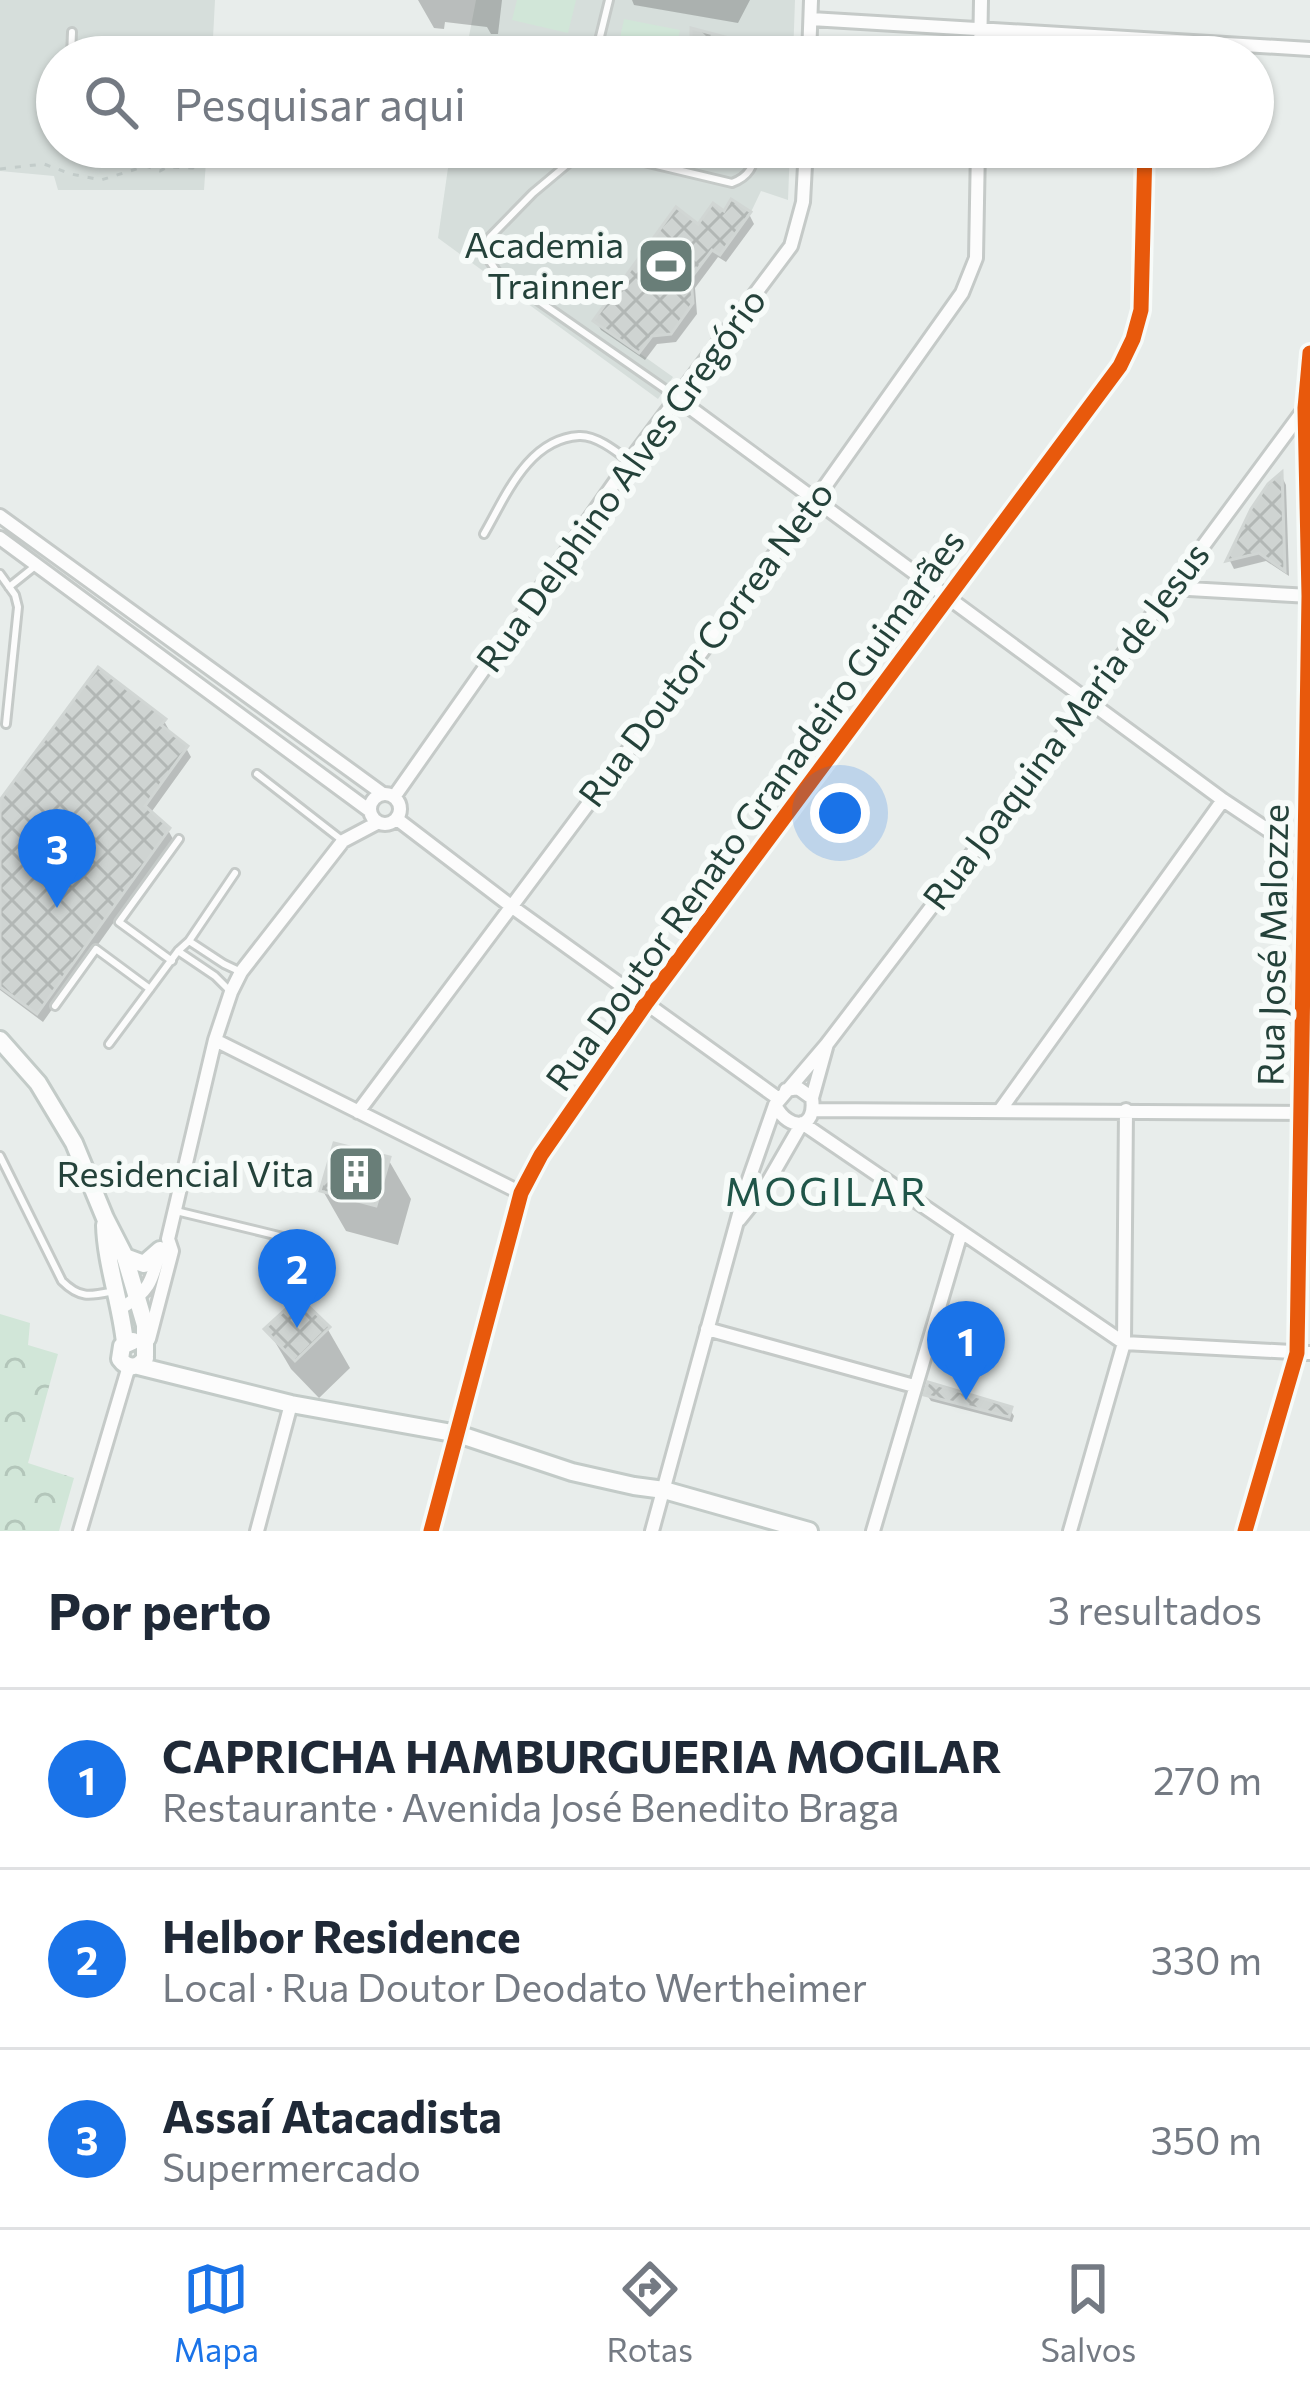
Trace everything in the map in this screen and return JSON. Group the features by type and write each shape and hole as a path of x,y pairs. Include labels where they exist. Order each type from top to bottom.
{"street":[{"path":"810,36 812,0"},
{"path":"980,36 981,0"},
{"path":"811,19 1091,36"},
{"path":"1274,47 1310,49"},
{"name":"Rua Delphino Alves Gregório","path":"389,796 791,246 803,202 805,168"},
{"name":"Rua Doutor Correa Neto","path":"358,1112 816,499 962,293 976,258 978,168"},
{"name":"Rua Doutor Renato Granadeiro Guimarães","path":"431,1531 521,1193 541,1155 647,1002 1120,365 1141,310 1144,168"},
{"name":"Rua José Malozze","path":"1244,1531 1304,1352 1310,596 1305,408 1310,353"},
{"path":"677,398 1223,800 1307,850"},
{"name":"Rua Joaquina Maria de Jesus","path":"780,1098 827,1044 1088,702 1305,408"},
{"path":"0,516 389,796 400,808 397,819 388,824 374,817 0,538"},
{"path":"1171,588 1310,596"},
{"path":"374,817 373,800 389,796"},
{"path":"1001,1109 1223,800"},
{"path":"125,1299 148,1286 164,1244 215,1040 241,972 343,841 374,817"},
{"path":"397,819 780,1098 785,1121 802,1123 1124,1343 1304,1352"},
{"path":"0,1040 54,1106 125,1257 125,1343 138,1342 140,1357"},
{"path":"215,1040 521,1193"},
{"path":"739,1220 764,1189 813,1104 827,1044"},
{"path":"652,1531 747,1185 780,1098 798,1088 813,1104 1305,1112"},
{"path":"1070,1531 1124,1343 1126,1110"},
{"path":"105,1218 106,1249 125,1299 145,1325 140,1357"},
{"path":"873,1531 961,1233"},
{"path":"125,1257 144,1264 164,1244"},
{"path":"80,1531 172,1250 164,1244"},
{"path":"707,1329 914,1386"},
{"path":"140,1357 182,1374 291,1404 458,1434 572,1472 664,1490 809,1531"},
{"path":"257,1531 291,1404"}],"lane":[{"path":"600,36 608,0"},
{"path":"72,32 72,36"},
{"path":"563,168 490,237 488,257 497,272 677,398"},
{"path":"669,168 732,183 753,168"},
{"path":"484,533 517,476 550,444 582,435 630,461"},
{"path":"9,587 37,565"},
{"path":"0,574 18,607 6,724"},
{"path":"257,774 343,841"},
{"path":"172,961 118,922 179,839"},
{"path":"109,1044 235,873"},
{"path":"189,940 241,972"},
{"path":"56,1006 96,949 150,989"},
{"path":"178,950 231,992"},
{"path":"0,1156 62,1281 74,1293 125,1299"},
{"path":"175,1210 283,1238"}],"path":[{"path":"0,169 36,165"},
{"path":"53,168 101,180 140,168"}],"shaded area":[{"path":"0,0 215,0 213,36 36,36 36,168 206,168 204,190 58,190 54,176 0,171"},
{"path":"476,0 795,0 794,36 469,36"},
{"path":"448,168 789,168 788,200 761,191 751,212 732,199 724,211 713,204 698,224 676,208 593,320 673,377 658,399 438,238"}],"green space":[{"path":"517,0 576,0 568,33 512,20"},
{"path":"624,19 680,30 679,36 620,36"},
{"path":"0,1314 30,1323 28,1345 58,1354 28,1463 74,1478 59,1531 0,1531"}],"building":[{"path":"691,28 721,36 691,36"},
{"name":"Academia Trainner","path":"731,199 751,212 720,255 712,250 691,278 693,303 671,334 652,336 639,353 593,321 676,207 698,224 713,203 724,211"},
{"path":"1282,472 1285,571 1259,553 1226,561 1251,509"},
{"path":"98,667 166,719 161,725 188,746 145,806 170,828 37,1014 0,987 0,800"},
{"name":"Residencial Vita","path":"334,1143 390,1157 376,1206 320,1191"},
{"path":"299,1297 330,1327 295,1361 264,1329"},
{"path":"928,1382 1012,1407 1009,1417 924,1395"}],"cycle path":[{"path":"431,1531 521,1193 541,1155 647,1002 1120,366 1141,310 1144,168"},
{"path":"1245,1531 1297,1353 1309,596 1305,408 1310,353"}],"place":[{"name":"Academia Trainner","path":"666,266"},
{"name":"Assaí Atacadista","path":"57,908"},
{"name":"Residencial Vita","path":"356,1174"},
{"name":"Helbor Residence","path":"297,1328"},
{"name":"CAPRICHA HAMBURGUERIA MOGILAR","path":"966,1400"}],"district":[{"name":"MOGILAR","path":"827,1192"}]}
